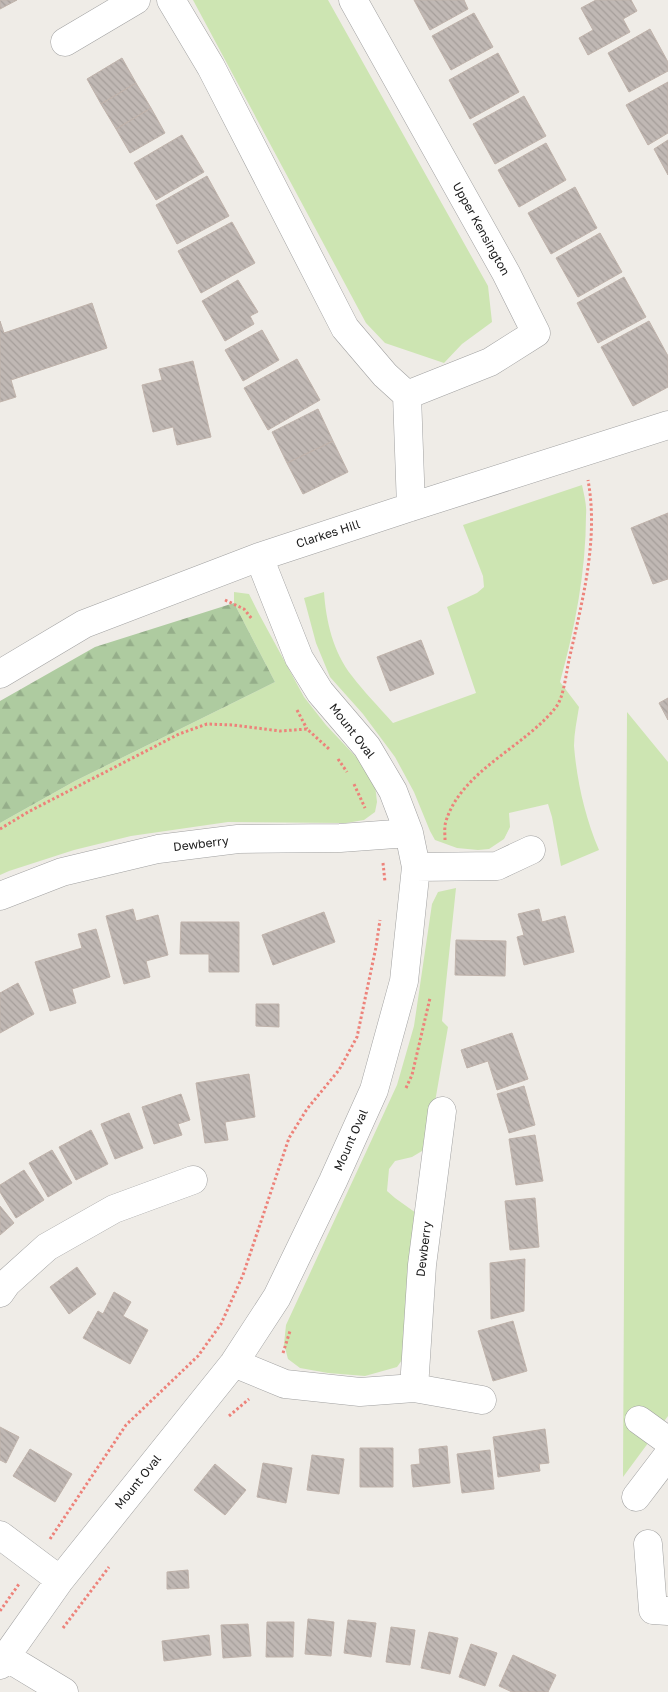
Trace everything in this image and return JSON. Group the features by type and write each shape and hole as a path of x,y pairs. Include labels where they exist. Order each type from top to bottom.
{"street":[{"path":"66,42 136,0"},
{"path":"171,0 211,66 344,328 386,375 407,395 411,507"},
{"name":"Upper Kensington","path":"353,0 506,274 536,334 490,362 407,395"},
{"name":"Clarkes Hill","path":"0,674 84,624 259,557 668,425"},
{"name":"Mount Oval","path":"3,1661 60,1580 234,1363 277,1297 374,1090 404,981 416,867 409,833 393,792 367,747 320,692 300,658 259,557"},
{"name":"Dewberry","path":"0,896 62,872 158,849 238,839 340,838 409,833"},
{"path":"416,867 498,866 531,850"},
{"name":"Dewberry","path":"414,1388 422,1265 442,1111"},
{"path":"0,1293 7,1282 48,1247 114,1209 193,1180"},
{"path":"234,1363 285,1384 360,1392 414,1388 482,1400"},
{"path":"638,1420 668,1441"},
{"path":"636,1497 668,1455"},
{"path":"0,1535 60,1580"},
{"path":"648,1544 653,1610 668,1610"},
{"path":"3,1661 64,1692"}],"path":[{"path":"444,867 445,822 454,803 466,786 497,758 543,722 557,706 563,687 587,576 591,498 583,452"},
{"path":"224,599 244,608 253,621"},
{"path":"294,704 307,730 332,752"},
{"path":"0,829 28,812 179,734 208,724 233,725 280,732 307,730"},
{"path":"337,758 351,778 380,835 385,882 384,891"},
{"path":"35,1561 126,1425 198,1356 221,1324 243,1275 289,1138 307,1110 339,1070 357,1037 380,919"},
{"path":"226,1419 274,1379"},
{"path":"60,1633 112,1563"}],"green space":[{"path":"193,0 328,0 488,286 492,322 462,344 444,363 385,343 366,323"},
{"path":"582,485 586,511 582,578 575,620 560,682 579,707 574,741 577,773 582,799 599,850 561,866 548,804 509,813 510,827 504,839 489,849 457,848 435,840 414,792 395,757 363,714 330,677 316,643 304,598 324,592 329,625 335,647 345,667 393,723 476,693 447,607 477,593 484,587 483,576 463,525"},
{"path":"234,592 249,594 304,697 326,725 358,759 375,785 377,802 375,812 364,820 346,823 228,822 131,836 74,850 0,875 0,823 75,781 275,682 234,603"},
{"path":"234,603 275,682 75,781 0,823 0,701 95,647"},
{"path":"627,712 668,762 668,1416 623,1477"},
{"path":"456,888 442,1021 448,1027 427,1148 412,1157 395,1161 389,1169 387,1191 416,1213 402,1360 397,1367 365,1376 328,1373 300,1368 288,1359 284,1344 286,1325 397,1085 414,1026 432,904 438,892"}],"building":[{"path":"0,0 17,0 0,9"},
{"path":"414,0 464,0 468,9 430,30"},
{"path":"596,0 631,0 637,11 623,19 630,32 588,55 579,38 593,30 581,8"},
{"path":"474,13 493,47 451,70 432,36"},
{"path":"650,29 668,62 668,71 629,92 608,53"},
{"path":"498,53 519,92 470,119 449,80"},
{"path":"122,58 136,83 101,104 87,79"},
{"path":"668,82 668,133 648,145 626,105"},
{"path":"136,83 151,108 116,129 101,104"},
{"path":"524,96 546,136 495,164 473,124"},
{"path":"151,108 165,133 130,153 116,129"},
{"path":"182,135 204,172 156,200 134,163"},
{"path":"668,140 668,175 654,149"},
{"path":"546,143 566,180 519,207 498,170"},
{"path":"207,176 229,216 177,244 156,205"},
{"path":"575,187 597,228 551,254 528,213"},
{"path":"232,222 255,263 201,293 178,251"},
{"path":"600,233 622,272 578,297 556,258"},
{"path":"624,277 646,317 598,343 577,303"},
{"path":"238,280 258,312 250,316 254,324 225,341 202,301"},
{"path":"92,303 107,348 11,380 16,397 0,402 0,321 4,333"},
{"path":"649,321 668,356 668,387 633,406 601,347"},
{"path":"262,330 279,360 243,381 225,350"},
{"path":"297,359 320,400 268,430 244,388"},
{"path":"193,361 211,437 177,445 173,427 153,432 142,385 162,380 159,369"},
{"path":"318,409 333,441 287,463 272,432"},
{"path":"333,441 348,472 303,494 287,463"},
{"path":"668,513 668,579 653,584 631,528"},
{"path":"421,640 434,674 390,691 377,657"},
{"path":"668,698 668,720 659,703"},
{"path":"133,909 136,921 158,915 168,955 146,961 150,977 124,984 106,916"},
{"path":"539,909 542,922 565,916 574,952 524,965 517,937 524,935 518,914"},
{"path":"324,912 335,942 273,965 262,935"},
{"path":"181,922 239,922 239,972 209,972 209,954 180,954"},
{"path":"96,929 110,977 72,989 76,1003 50,1011 35,962 82,948 78,934"},
{"path":"456,940 506,941 505,976 455,975"},
{"path":"18,983 34,1014 0,1033 0,993"},
{"path":"256,1004 279,1004 279,1027 256,1026"},
{"path":"512,1033 528,1079 497,1090 488,1061 467,1068 461,1050"},
{"path":"249,1074 255,1117 225,1122 228,1140 205,1143 196,1083"},
{"path":"524,1086 535,1125 509,1133 497,1094"},
{"path":"181,1094 190,1120 178,1124 182,1135 154,1144 142,1107"},
{"path":"129,1113 143,1148 115,1159 101,1124"},
{"path":"91,1130 108,1164 76,1180 59,1147"},
{"path":"535,1135 543,1181 516,1185 509,1139"},
{"path":"52,1150 72,1183 48,1197 29,1163"},
{"path":"24,1170 44,1200 16,1218 0,1192 0,1185"},
{"path":"535,1198 539,1247 510,1250 505,1201"},
{"path":"0,1206 14,1223 0,1235"},
{"path":"525,1259 524,1311 491,1319 490,1263"},
{"path":"77,1267 96,1294 69,1314 50,1287"},
{"path":"114,1292 131,1302 123,1316 148,1330 130,1364 83,1338 98,1311 103,1314"},
{"path":"513,1321 527,1371 493,1381 478,1331"},
{"path":"0,1427 19,1437 6,1463 0,1460"},
{"path":"545,1429 549,1463 539,1464 540,1471 498,1477 493,1437"},
{"path":"447,1446 450,1483 413,1487 411,1465 420,1464 419,1449"},
{"path":"360,1448 393,1448 393,1487 360,1487"},
{"path":"30,1449 72,1474 55,1502 13,1476"},
{"path":"490,1450 494,1489 462,1493 457,1454"},
{"path":"312,1455 344,1459 339,1494 307,1490"},
{"path":"263,1463 292,1468 286,1503 257,1497"},
{"path":"215,1464 246,1490 225,1515 194,1490"},
{"path":"188,1570 189,1588 167,1589 167,1572"},
{"path":"308,1619 334,1622 331,1656 305,1654"},
{"path":"348,1620 376,1623 371,1657 344,1653"},
{"path":"267,1622 294,1622 293,1657 266,1657"},
{"path":"248,1624 251,1656 223,1658 221,1625"},
{"path":"391,1627 415,1630 410,1665 386,1662"},
{"path":"429,1632 458,1638 450,1674 421,1668"},
{"path":"209,1635 211,1655 164,1661 162,1641"},
{"path":"471,1644 497,1653 485,1686 459,1677"},
{"path":"513,1655 556,1675 548,1692 512,1692 499,1686"}]}
